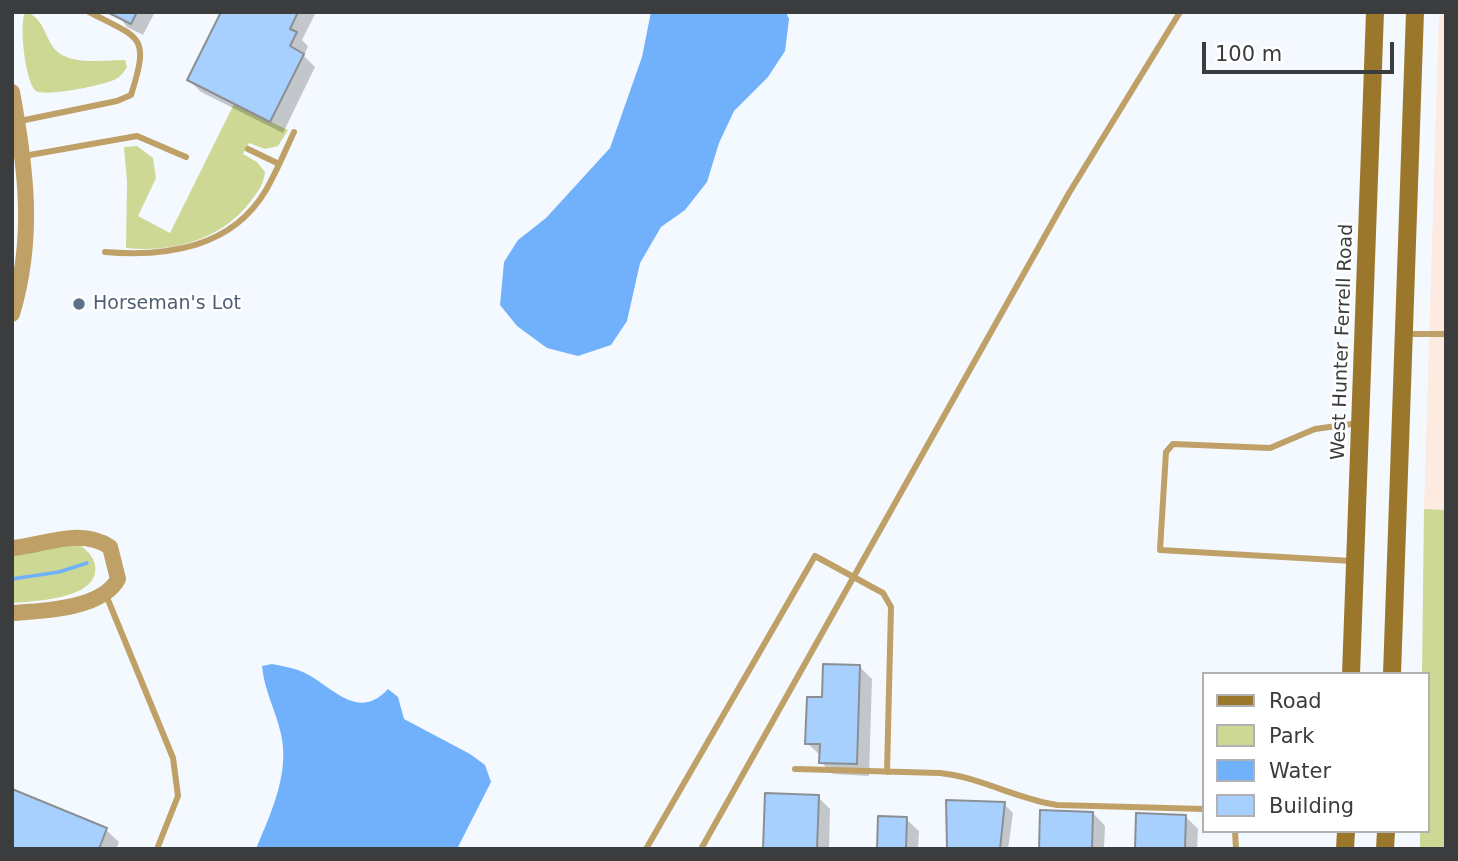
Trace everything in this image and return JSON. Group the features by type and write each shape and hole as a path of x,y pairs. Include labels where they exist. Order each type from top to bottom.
{"main road":[{"name":"West Hunter Ferrell Road","path":"1351,672 1375,12"},
{"path":"1392,672 1415,12"}],"street":[{"path":"12,92 27,188 27,235 23,271 12,314"},
{"path":"12,548 82,537 100,540 110,547 118,579 106,595 71,605 12,612"}],"lane":[{"path":"18,121 117,101 131,95 141,61 136,40 130,33 89,12"},
{"path":"701,849 1069,193 1180,12"},
{"path":"105,253 168,253 213,238 251,211 266,191 294,131"},
{"path":"23,156 137,136 148,138 186,156"},
{"path":"248,149 279,164"},
{"path":"1405,334 1446,334"},
{"path":"1355,562 1160,551 1166,452 1173,443 1270,448 1315,429 1361,423"},
{"path":"646,849 816,556 883,593 891,607 887,772"},
{"path":"106,595 173,758 178,796 158,849"},
{"path":"795,769 960,775 1035,802 1057,805 1202,809"}],"shaded area":[{"path":"1439,12 1446,12 1446,510 1424,509"}],"green space":[{"path":"25,12 37,19 50,43 66,57 91,61 125,60 127,67 116,79 100,84 63,91 36,91 29,77 24,53"},
{"path":"234,104 288,130 278,146 265,149 249,143 243,154 257,162 265,172 262,184 253,199 225,226 210,235 178,246 126,248 127,182 124,147 137,146 153,158 156,178 138,216 170,233"},
{"path":"1424,509 1446,510 1446,849 1420,849 1420,833 1430,833 1430,672 1422,672"},
{"path":"77,544 88,552 95,565 94,576 88,585 64,596 12,603 12,555"}],"water":[{"path":"651,12 786,12 789,19 785,51 768,77 734,111 719,143 707,182 685,210 661,227 640,263 627,321 611,345 578,356 547,348 517,326 500,305 504,262 518,240 546,218 610,148 642,57"},
{"path":"272,664 305,673 346,699 356,702 377,698 388,689 398,697 404,719 470,754 485,765 491,782 457,849 256,849 278,793 283,763 281,734 262,666"}],"building":[{"path":"107,12 137,12 131,24"},
{"path":"221,12 298,12 290,29 297,32 290,46 304,54 270,122 187,80"},
{"path":"823,664 860,665 857,764 819,763 820,744 805,744 807,697 822,697"},
{"path":"12,789 107,828 99,849 12,849"},
{"path":"765,793 819,795 817,849 763,849"},
{"path":"946,800 1005,802 1000,849 947,849"},
{"path":"1040,810 1093,812 1092,849 1039,849"},
{"path":"1136,813 1186,815 1185,849 1135,849"},
{"path":"878,816 907,817 906,849 877,849"}],"waterway":[{"path":"12,579 59,572 87,563"}],"place":[{"name":"Horseman's Lot","path":"79,304"}]}
